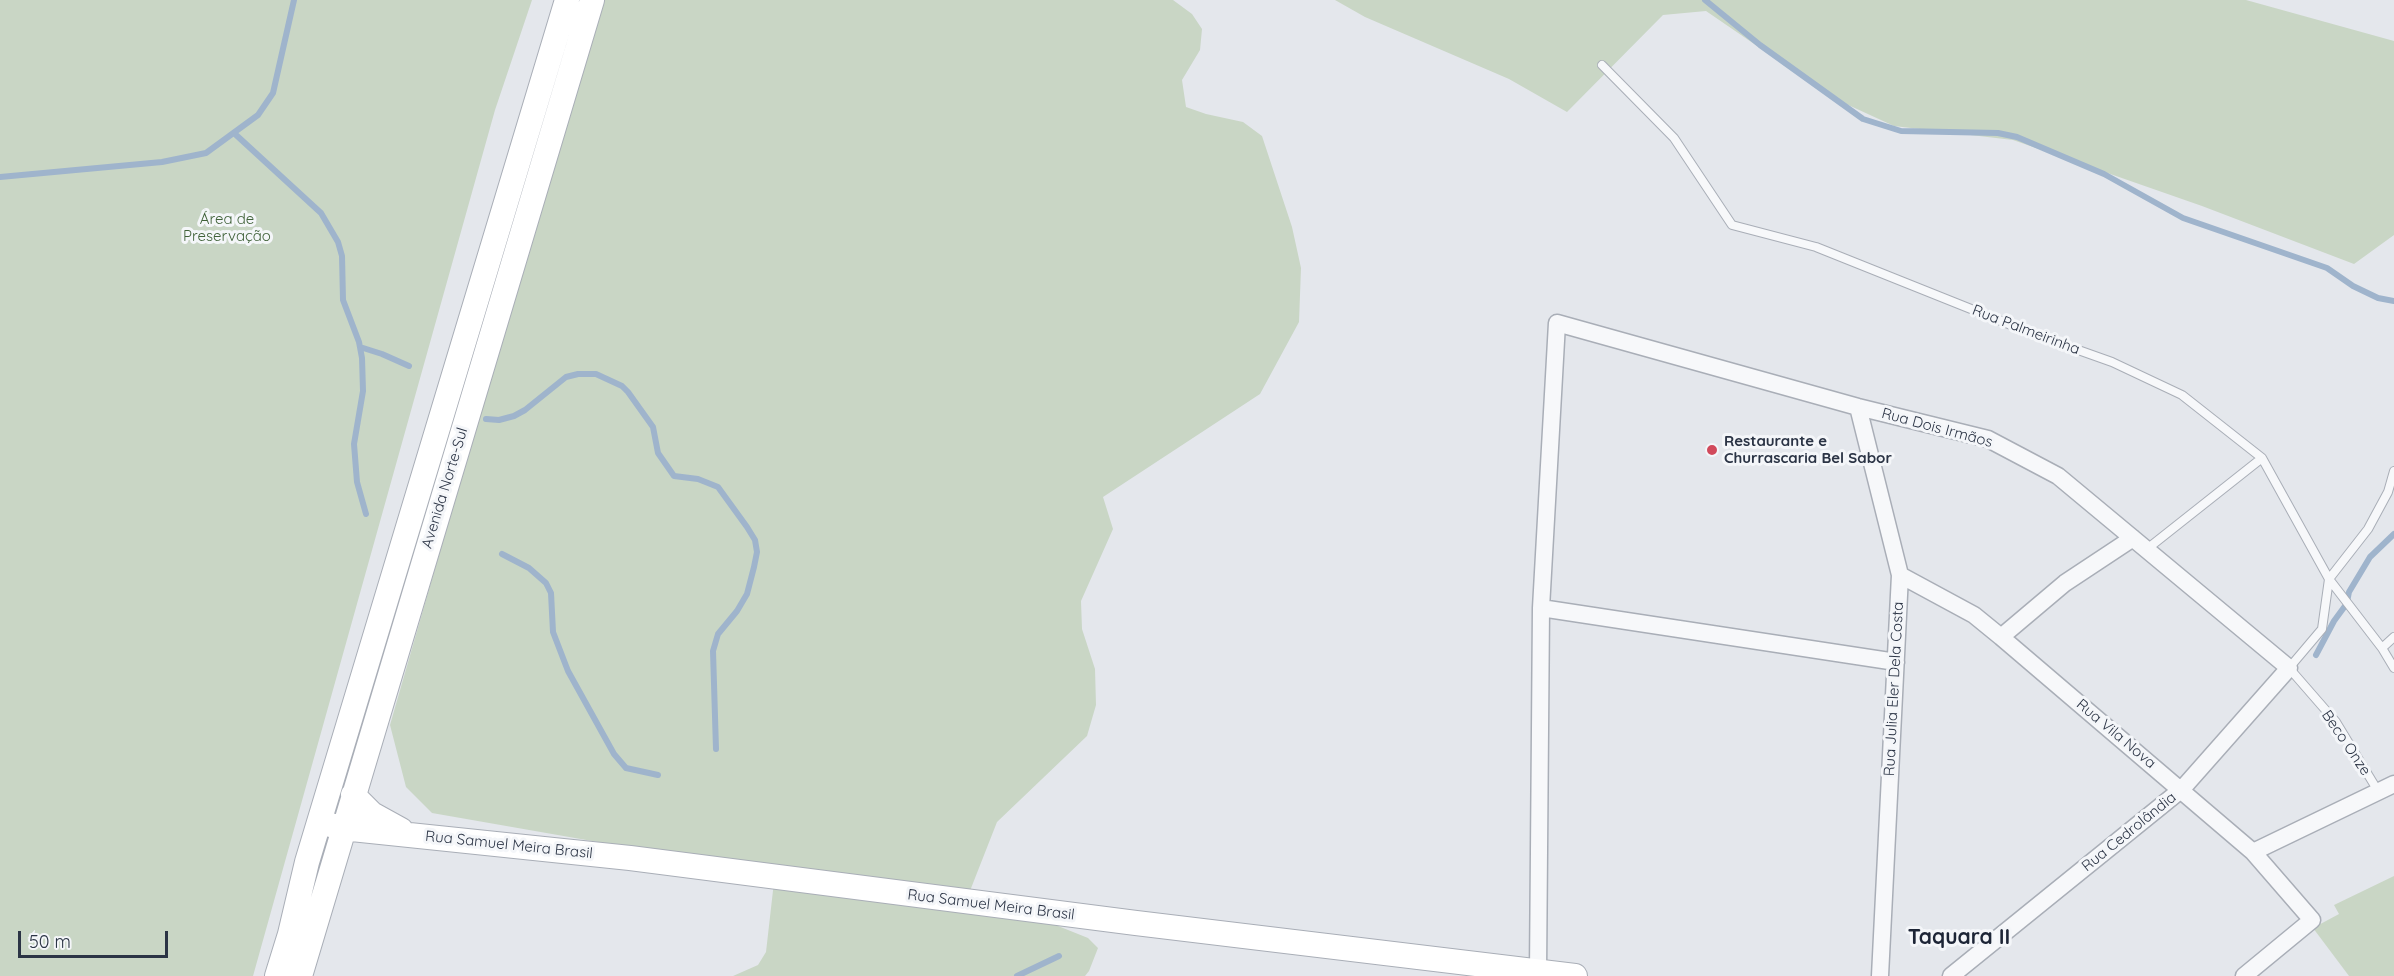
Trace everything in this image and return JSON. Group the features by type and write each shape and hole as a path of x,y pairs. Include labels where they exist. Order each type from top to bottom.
{"main road":[{"name":"Avenida Norte-Sul","path":"278,976 319,822 567,0"},
{"name":"Avenida Norte-Sul","path":"300,976 342,828 592,0"},
{"name":"Rua Samuel Meira Brasil","path":"352,795 372,814 408,834"},
{"name":"Rua Samuel Meira Brasil","path":"319,822 342,828 630,858 1113,921 1575,976"}],"street":[{"name":"Rua Dois Irmãos","path":"1541,608 1557,323 1858,407 1988,440 2058,476 2289,668"},
{"name":"Rua Julia Eler Dela Costa","path":"1858,407 1900,575 1880,976"},
{"path":"2001,637 2065,584 2133,538"},
{"name":"Rua Vila Nova","path":"1900,575 1974,615 2001,637 2182,789 2253,852 2312,920 2244,976"},
{"path":"1538,972 1541,608 1896,662"},
{"name":"Rua Cedrolândia","path":"1950,976 2182,789 2289,668"},
{"path":"2253,852 2394,784"}],"lane":[{"name":"Rua Palmeirinha","path":"1602,64 1674,138 1732,225 1816,248 2036,335 2112,362 2182,395 2262,458 2329,579 2382,648 2394,668"},
{"path":"2147,549 2262,458"},
{"path":"2289,668 2322,629 2329,579 2368,529 2388,492 2394,471"},
{"path":"2382,648 2394,637"},
{"name":"Beco Onze","path":"2289,668 2336,722 2378,791"}],"green space":[{"name":"Área de Preservação","path":"0,0 532,0 495,110 253,976 0,976"},
{"path":"603,0 1173,0 1192,14 1202,29 1200,50 1182,80 1186,107 1243,122 1262,136 1292,227 1301,268 1299,322 1260,394 1103,497 1113,529 1081,601 1082,629 1095,669 1096,705 1087,736 997,822 966,901 1015,920 1048,922 1088,938 1098,948 1085,976 733,976 758,965 766,952 775,873 432,813 406,787 390,725 480,412"},
{"path":"1335,0 2246,0 2394,41 2394,235 2354,264 2202,206 2013,140 1894,126 1833,98 1706,11 1663,15 1567,112 1509,79 1365,17"},
{"path":"2394,876 2394,976 2349,976 2313,928 2339,914 2334,905"}],"waterway":[{"path":"0,177 162,162 206,153 258,115 273,93 294,0"},
{"path":"1705,0 1760,45 1863,119 1901,131 1998,133 2017,137 2104,174 2183,218 2327,268 2353,286 2378,298 2394,301"},
{"path":"235,134 321,213 338,242 342,256 343,300 359,342 362,358 363,391 354,444 357,482 366,514"},
{"path":"360,347 409,366"},
{"path":"486,419 499,420 514,416 525,410 566,377 596,374 622,386 628,392 653,427 658,453 674,476 698,479 718,487 747,527 755,540 757,552 747,594 737,611 718,634 713,651 716,749"},
{"path":"2347,602 2349,592 2370,557 2394,534"},
{"path":"502,554 529,568 546,583 551,593 553,632 568,671 614,754 626,768 658,775"},
{"path":"2316,655 2334,621 2345,606"},
{"path":"1017,976 1059,956"}],"place":[{"name":"Restaurante e Churrascaria Bel Sabor","path":"1712,450"}],"district":[{"name":"Taquara II","path":"1959,938"}]}
